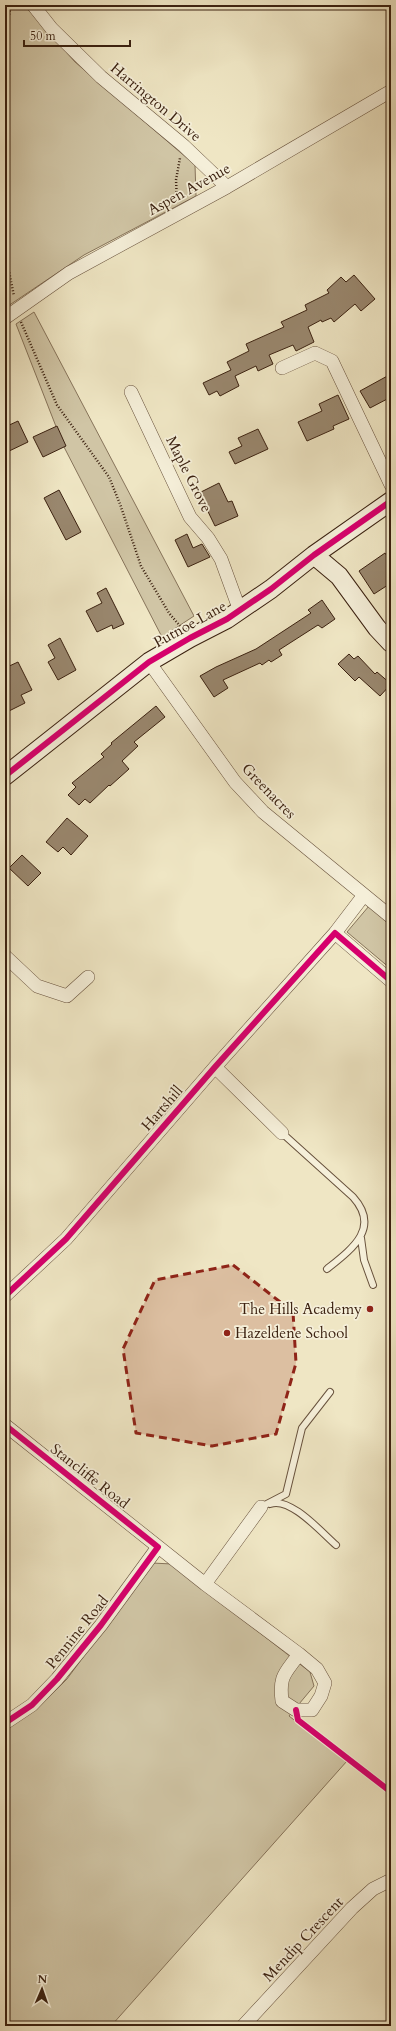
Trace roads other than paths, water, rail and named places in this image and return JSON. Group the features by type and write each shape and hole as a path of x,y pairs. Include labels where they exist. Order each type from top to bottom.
{"street":[{"name":"Harrington Drive","path":"33,5 52,29 101,78 184,146 227,187"},
{"name":"Aspen Avenue","path":"10,314 69,273 227,187 391,91"},
{"path":"282,368 315,353 332,361 391,485"},
{"name":"Maple Grove","path":"131,392 190,517 208,538 221,559 240,611"},
{"name":"Putnoe Lane","path":"5,776 149,662 240,611 314,555 391,501"},
{"path":"314,555 339,576 377,628 391,643"},
{"name":"Greenacres","path":"149,662 235,782 263,812 391,917"},
{"name":"Hartshill","path":"5,1296 66,1239 215,1067 335,933 364,895"},
{"path":"335,933 391,981"},
{"path":"5,956 38,986 67,996 88,977"},
{"path":"215,1067 282,1133"},
{"name":"Stancliffe Road","path":"5,1425 205,1584 299,1654"},
{"path":"205,1584 261,1507"},
{"name":"Pennine Road","path":"5,1723 32,1705 57,1679 101,1625 158,1547"},
{"name":"Mendip Crescent","path":"243,2026 352,1908 373,1889 391,1880"}],"lane":[{"path":"282,1133 361,1205 365,1216 361,1238 364,1260 373,1284"},
{"path":"327,1269 346,1254 361,1238"},
{"path":"261,1507 286,1494 302,1428 330,1392"},
{"path":"261,1507 275,1502 286,1505 301,1514 336,1545"}],"place":[{"name":"The Hills Academy","path":"370,1309"},
{"name":"Hazeldene School","path":"227,1333"}]}
